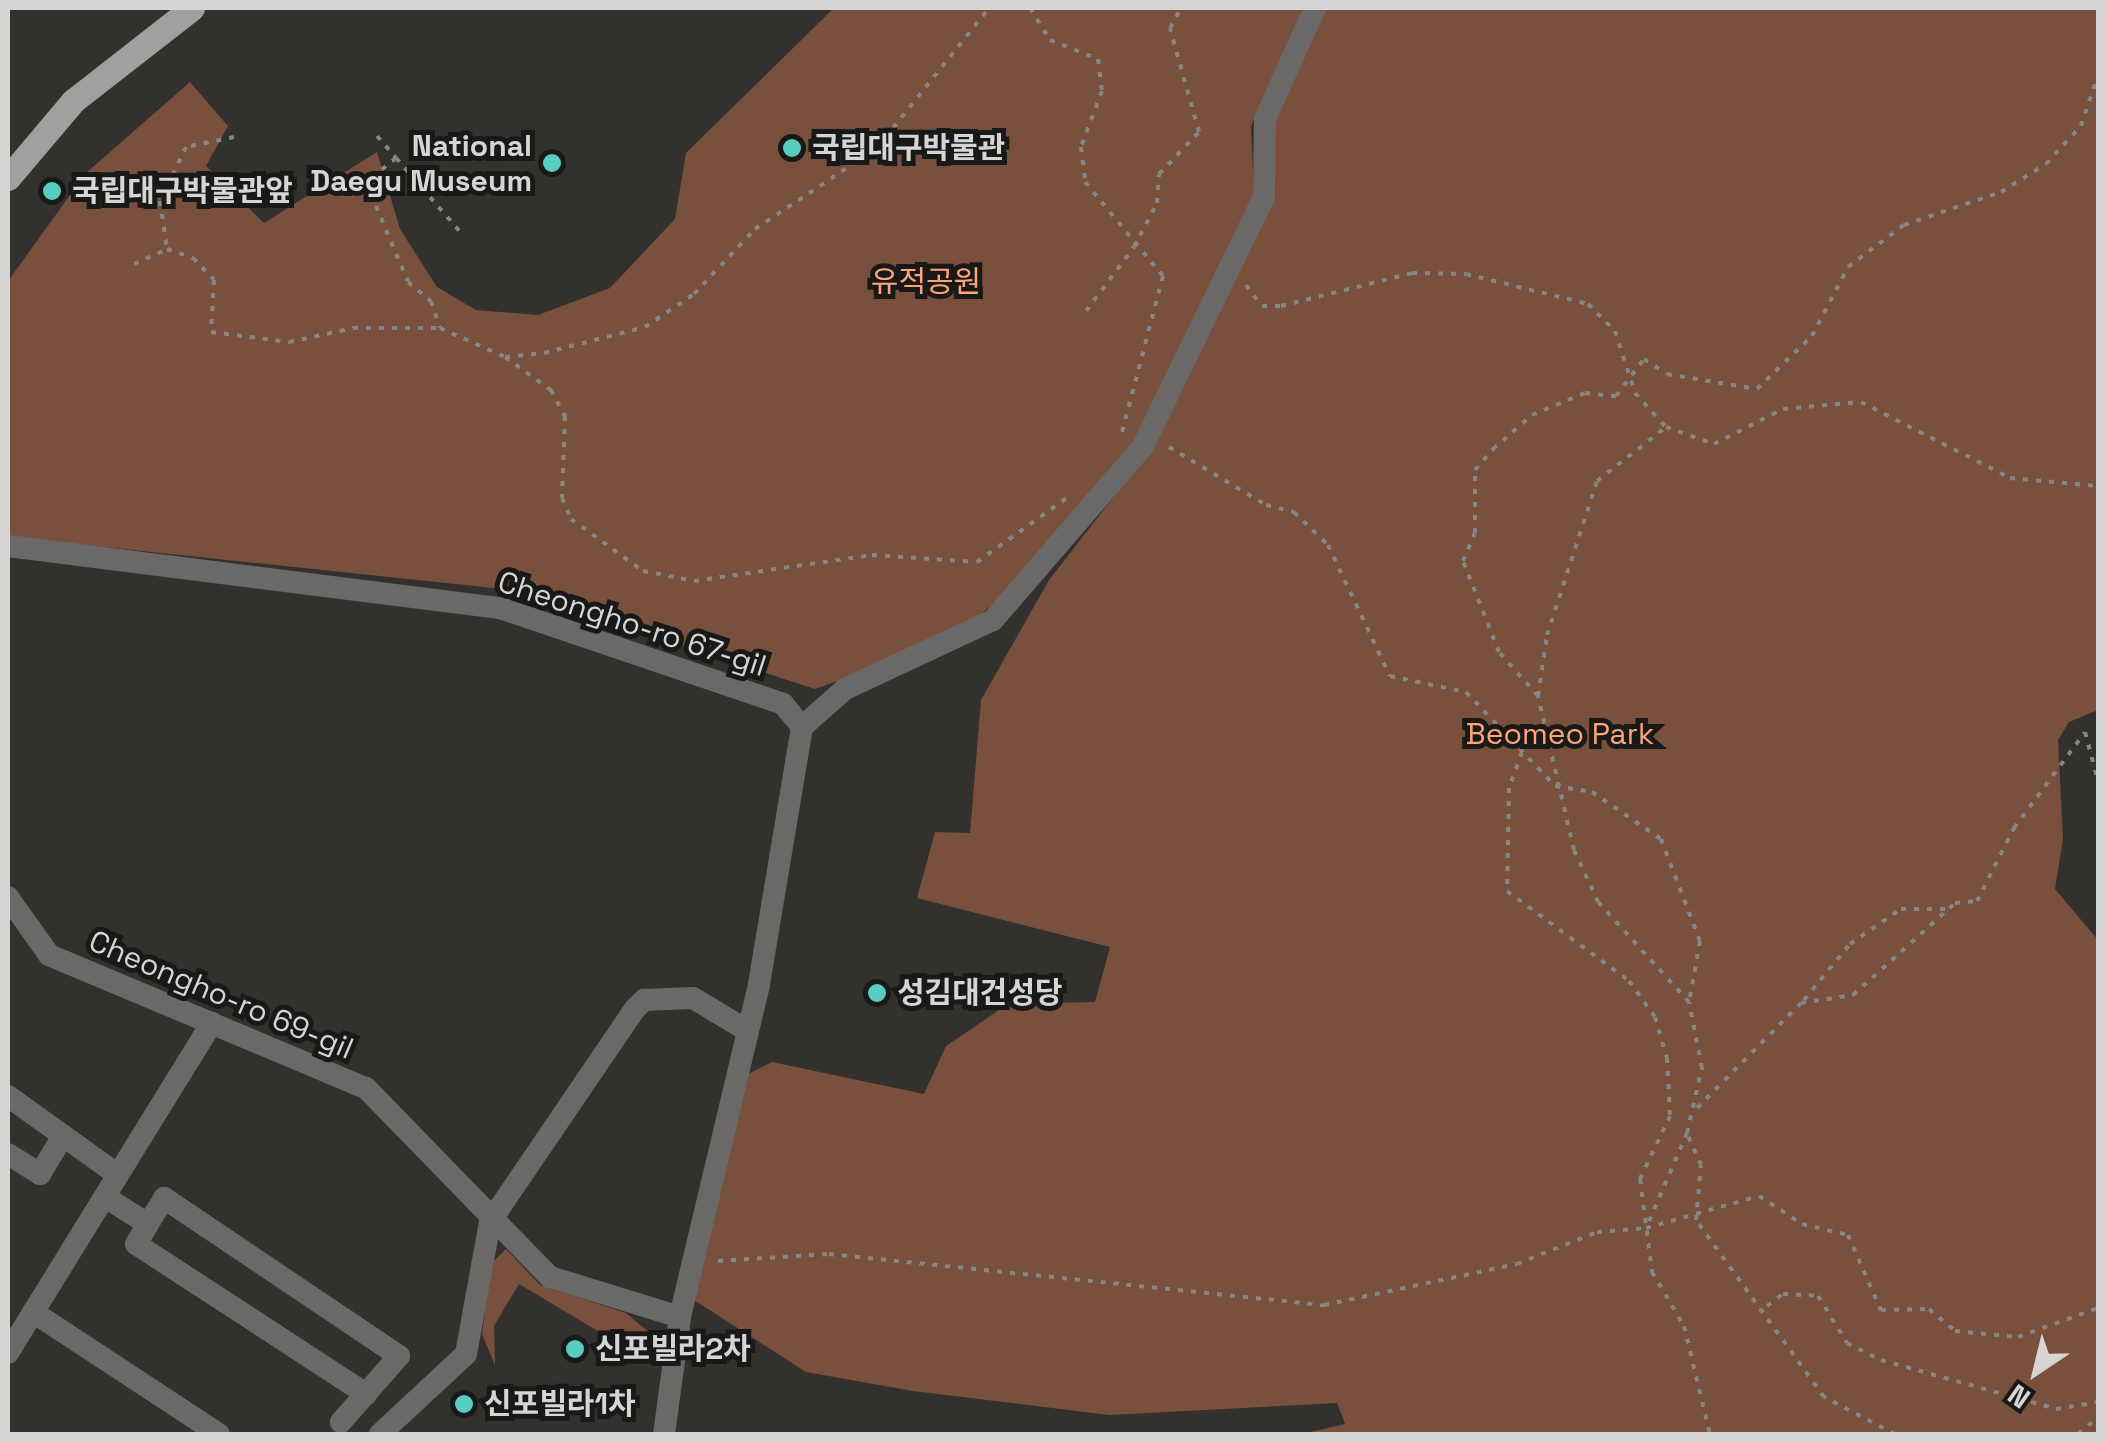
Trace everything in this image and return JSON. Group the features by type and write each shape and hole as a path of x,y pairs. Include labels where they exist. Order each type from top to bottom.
{"main road":[{"path":"8,177 73,101 192,8"}],"street":[{"path":"664,1434 680,1317 748,1031 802,727 845,689 993,620 1140,451 1264,197 1265,119 1315,8"},
{"name":"Cheongho-ro 67-gil","path":"8,546 500,608 783,704 802,727"},
{"name":"Cheongho-ro 69-gil","path":"8,898 49,955 366,1088 490,1222 550,1277 680,1317"},
{"path":"380,1434 466,1354 490,1222 644,1000 693,998 748,1031"},
{"path":"9,1347 212,1023"},
{"path":"8,1096 118,1176"},
{"path":"8,1154 40,1174 63,1136"},
{"path":"105,1196 148,1224"},
{"path":"341,1422 366,1394 399,1356 366,1326 164,1198 136,1244 366,1394"},
{"path":"33,1312 219,1434"}],"path":[{"path":"505,357 646,327 694,294 755,229 877,148 989,8"},
{"path":"1030,8 1050,40 1098,59 1102,91 1081,147 1086,182 1134,247 1163,276 1120,441 1140,451 1179,446 1244,493 1294,512 1343,563 1378,665 1410,684 1466,692 1561,787 1592,792 1661,839 1700,941 1690,1002 1702,1068 1687,1133 1646,1228"},
{"path":"1086,311 1134,247 1158,203 1159,174 1199,132 1170,28 1181,8"},
{"path":"1690,1002 1598,902 1574,850 1538,696 1500,652 1467,582 1475,470 1532,415 1585,393 1616,396 1644,358 1667,374 1757,389 1812,336 1848,266 1904,225 2001,192 2046,164 2081,126 2098,75"},
{"path":"377,136 462,234"},
{"path":"167,248 165,179 186,147 234,137"},
{"path":"396,158 366,182 408,282 431,302 440,328"},
{"path":"167,248 214,280 211,332 289,342 353,328 440,328 505,357 551,390 565,416 562,498 570,519 643,572 694,581 872,554 978,562 1072,495"},
{"path":"134,264 167,248"},
{"path":"1247,277 1262,306 1412,273 1466,274 1573,299 1605,317 1630,378 1666,427 1714,444 1782,409 1861,402 2010,478 2098,486"},
{"path":"1538,696 1580,516 1597,481 1666,427"},
{"path":"1802,1004 1873,983 1948,909 1988,887 2014,828 2084,732 2098,780"},
{"path":"1522,752 1509,788 1507,890 1629,981 1655,1017 1667,1058 1670,1116 1640,1179 1646,1228 1710,1434"},
{"path":"1695,1110 1802,1004 1850,944 1901,909 1948,909"},
{"path":"1687,1133 1700,1165 1696,1220 1765,1308 1824,1397 1894,1434"},
{"path":"693,1262 829,1254 1324,1305 1517,1264 1596,1232 1696,1220 1759,1196 1802,1224 1848,1235 1881,1310 1929,1308 1955,1331 2018,1337 2098,1308"},
{"path":"1765,1308 1783,1294 1818,1296 1847,1343 1881,1360 2056,1408 2098,1402"},
{"path":"2078,1434 2098,1416"}],"green space":[{"name":"유적공원","path":"834,8 1306,8 1251,126 1254,195 1135,444 1037,566 951,640 815,689 513,590 8,537 8,281 86,173 190,82 228,126 206,166 264,223 377,152 400,229 437,287 476,310 538,315 610,288 675,219 686,153"},
{"name":"Beomeo Park","path":"1325,8 2098,8 2098,710 2069,722 2058,740 2063,839 2055,889 2098,940 2098,1434 1302,1434 1345,1424 1337,1403 1109,1415 913,1391 806,1372 694,1300 748,1074 772,1062 924,1094 946,1046 1008,1004 1095,1002 1110,947 917,898 935,832 970,833 981,700 1049,580 1151,449 1270,199 1267,133"},
{"path":"506,1249 540,1285 626,1313 657,1339 653,1364 519,1284 494,1326 495,1365 482,1334 491,1264"}],"place":[{"name":"국립대구박물관","path":"792,148"},
{"name":"National Daegu Museum","path":"552,163"},
{"name":"국립대구박물관앞","path":"52,191"},
{"name":"성김대건성당","path":"877,993"},
{"name":"신포빌라2차","path":"575,1349"},
{"name":"신포빌라1차","path":"464,1404"}]}
